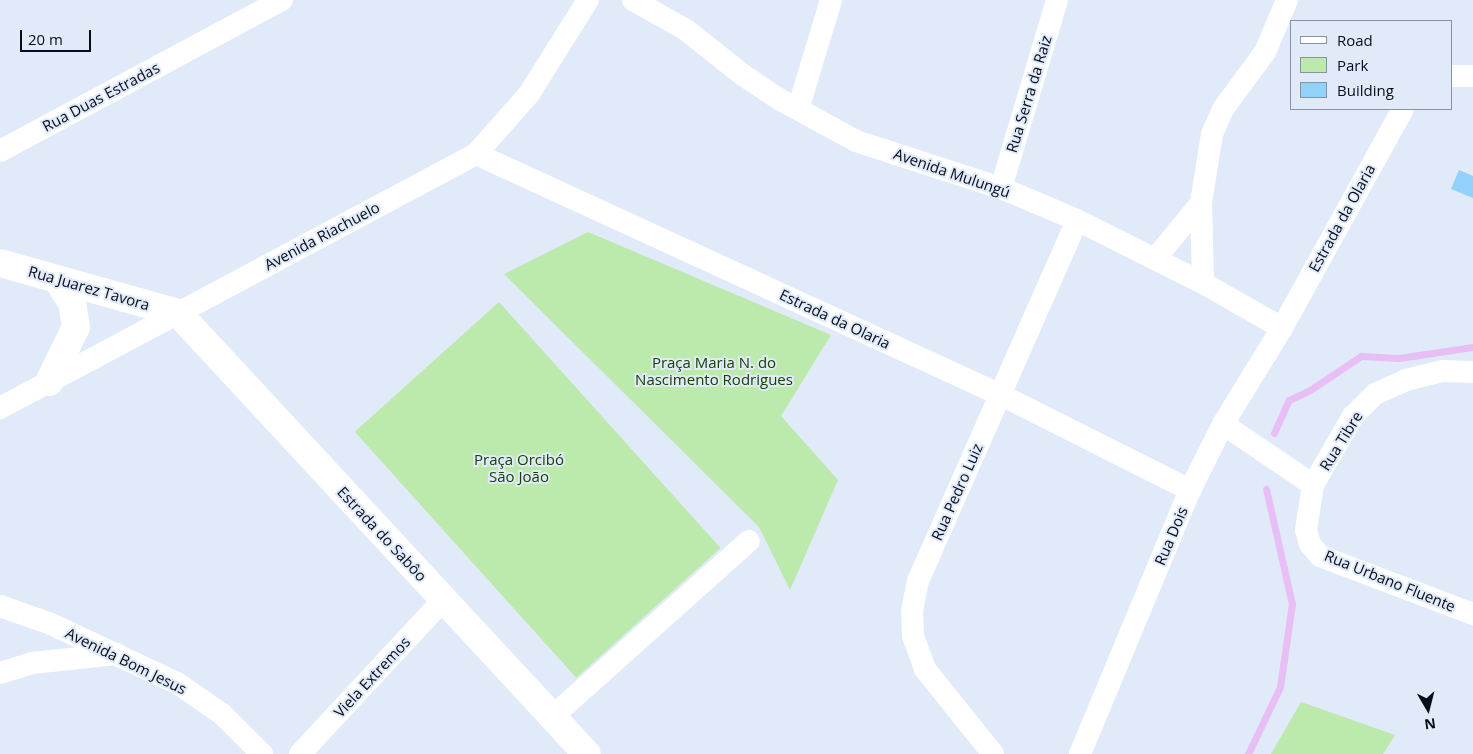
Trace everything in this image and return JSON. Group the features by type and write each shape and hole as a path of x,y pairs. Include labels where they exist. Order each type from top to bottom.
{"street":[{"name":"Rua Duas Estradas","path":"0,151 282,0"},
{"name":"Avenida Riachuelo","path":"0,408 476,154 529,94 588,0"},
{"name":"Avenida Mulungú","path":"633,0 686,30 742,75 779,99 798,106 856,141 1001,188 1077,220 1203,283 1282,328"},
{"path":"798,106 831,0"},
{"name":"Rua Serra da Raiz","path":"1001,188 1057,0"},
{"path":"1203,283 1201,203 1212,134 1223,109 1265,52 1287,0"},
{"path":"1453,76 1473,76"},
{"name":"Estrada da Olaria","path":"1282,328 1402,110"},
{"name":"Estrada da Olaria","path":"476,154 1001,395 1190,490"},
{"path":"1155,259 1201,203"},
{"name":"Rua Pedro Luiz","path":"993,754 925,669 914,636 912,612 918,581 1077,220"},
{"name":"Rua Juarez Tavora","path":"0,263 178,313"},
{"path":"48,382 76,327 72,303 57,279"},
{"name":"Estrada do Sabôo","path":"178,313 586,754"},
{"name":"Rua Dois","path":"1080,754 1190,490 1223,424 1282,328"},
{"name":"Rua Tibre","path":"1223,424 1314,485 1354,416 1376,394 1406,380 1443,371 1473,372"},
{"name":"Rua Urbano Fluente","path":"1314,485 1306,530 1310,544 1320,556 1473,614"},
{"path":"552,717 749,542"},
{"name":"Viela Extremos","path":"300,754 443,600"},
{"name":"Avenida Bom Jesus","path":"0,606 118,654 177,683 222,714 262,754"},
{"path":"0,673 32,663 118,654"}],"green space":[{"name":"Praça Maria N. do Nascimento Rodrigues","path":"588,232 831,335 781,416 838,480 790,590 759,527 504,274"},
{"name":"Praça Orcibó São João","path":"499,302 720,548 576,678 355,432"},
{"path":"1301,702 1395,735 1383,754 1271,754"}],"building":[{"path":"1459,170 1473,176 1473,198 1451,189"}],"waterway":[{"path":"1274,433 1289,400 1310,390 1361,356 1399,358 1473,347"},
{"path":"1248,754 1280,687 1292,604 1266,489"}]}
